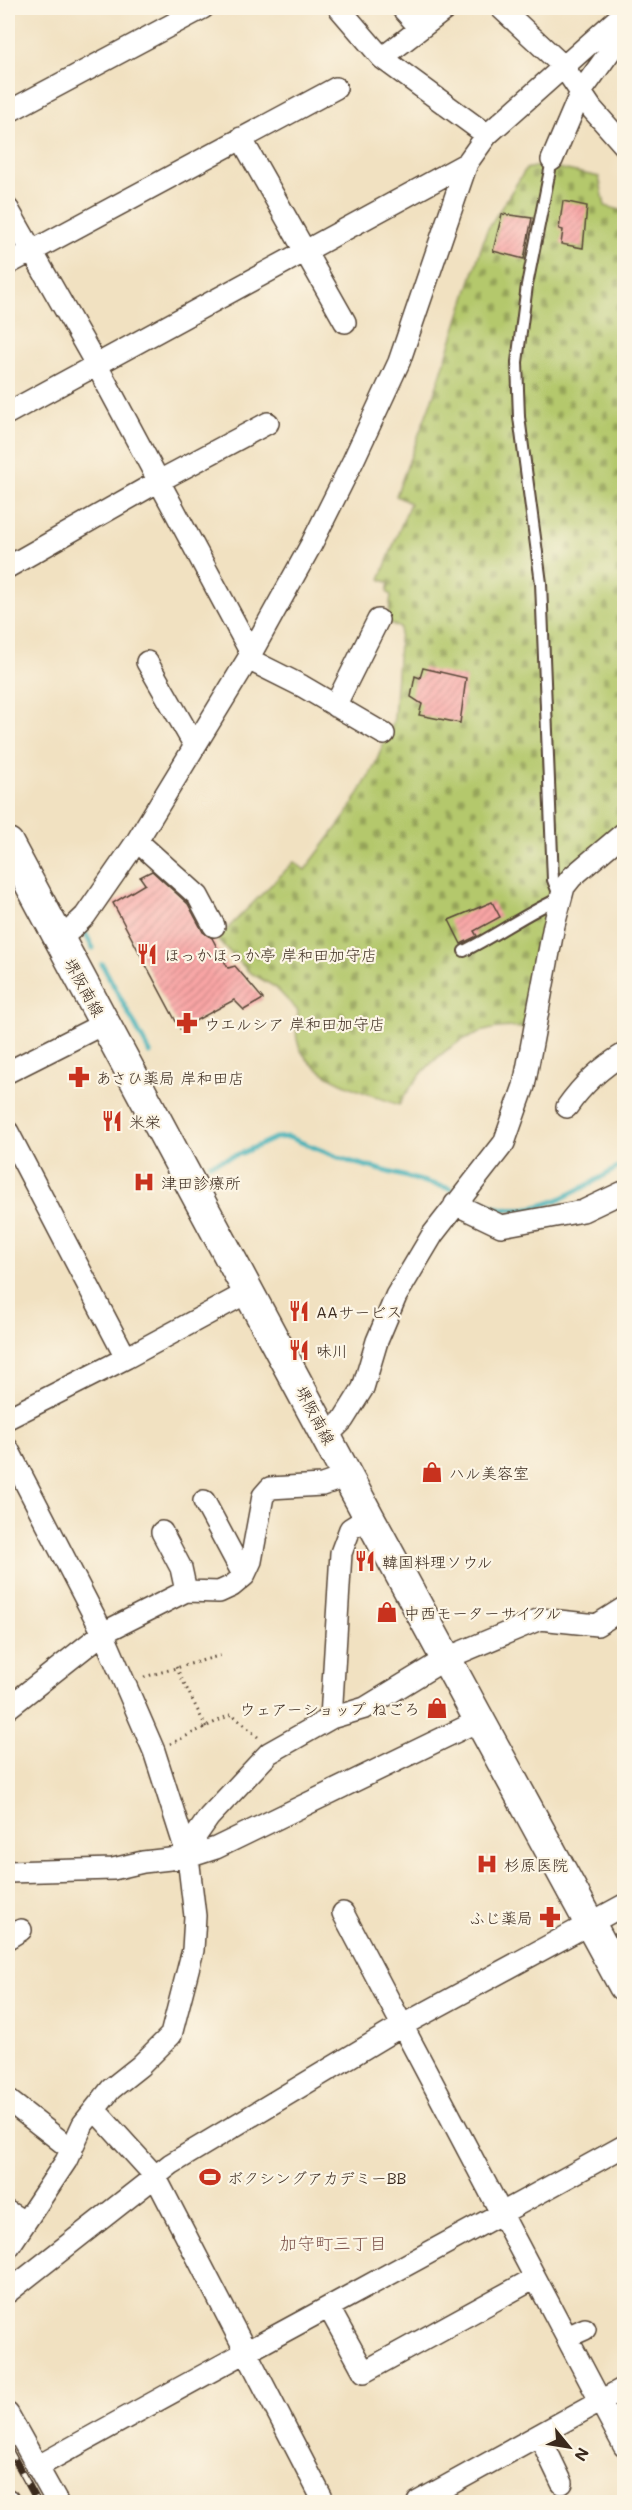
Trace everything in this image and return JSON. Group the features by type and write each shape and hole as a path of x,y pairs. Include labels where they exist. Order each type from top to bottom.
{"main road":[{"name":"堺阪南線","path":"8,843 624,1986"}],"street":[{"path":"8,112 180,13 203,8"},
{"path":"339,8 382,58 487,135"},
{"path":"402,8 420,28"},
{"path":"382,58 447,8"},
{"path":"501,8 563,66 592,110 624,145"},
{"path":"60,940 85,916 138,841 250,656 348,472 399,362 467,163 487,135 624,13"},
{"path":"552,160 581,92 624,32"},
{"path":"8,264 336,88"},
{"path":"242,138 345,322"},
{"path":"8,412 467,163"},
{"path":"8,209 96,364 250,656 384,734"},
{"path":"8,567 159,481 268,423"},
{"path":"335,706 378,620"},
{"path":"147,673 195,746"},
{"path":"327,1436 343,1420 363,1388 377,1341 396,1296 433,1234 504,1143 524,1086 564,887 624,833"},
{"path":"138,841 198,896 214,926"},
{"path":"8,1072 105,1023"},
{"path":"567,1107 581,1087 603,1066 624,1054"},
{"path":"8,1132 126,1358"},
{"path":"455,1204 501,1226 583,1211 621,1193 624,1196"},
{"path":"8,1418 250,1291"},
{"path":"8,1449 103,1633 154,1751 187,1853 195,1916 193,1950 171,2035 140,2066 111,2089 83,2124 66,2162 16,2217 8,2248"},
{"path":"8,1708 103,1633 186,1591 219,1592 232,1586 244,1576 251,1562 263,1496 270,1488 322,1485 348,1476"},
{"path":"204,1502 244,1576"},
{"path":"331,1718 341,1553 350,1528 369,1516"},
{"path":"162,1542 181,1568 186,1591"},
{"path":"187,1853 209,1817 273,1751 331,1718 365,1708 447,1658 540,1619 597,1625 624,1608"},
{"path":"8,1872 113,1869 216,1848 480,1720"},
{"path":"8,2292 171,2164 403,2025 624,1905"},
{"path":"343,1913 503,2213 535,2278 576,2333 600,2400 624,2446"},
{"path":"8,2100 72,2150"},
{"path":"95,2110 155,2176 324,2502"},
{"path":"37,2467 245,2351 329,2308 624,2146"},
{"path":"329,2308 364,2372 535,2278"},
{"path":"418,2502 624,2388"},
{"path":"8,2414 57,2502"},
{"path":"539,2435 562,2483"}],"lane":[{"path":"464,951 492,938 540,907 560,898 553,880 540,583 519,417 517,362 527,285 552,160"}],"path":[{"path":"124,1682 222,1655"},
{"path":"176,1667 206,1727"},
{"path":"154,1751 232,1714 273,1751"}],"green space":[{"path":"543,165 599,177 605,206 624,211 624,839 562,879 550,896 530,1029 509,1027 489,1030 454,1045 423,1072 399,1105 339,1082 312,1064 302,1052 297,1039 298,1011 275,987 249,972 217,939 294,862 305,870 347,814 374,767 394,719 400,628 388,622 391,595 387,592 389,583 380,579 410,503 396,496 437,386 487,230 526,169"}],"building":[{"path":"563,201 587,206 583,248 561,244 563,230 559,229"},
{"path":"502,214 532,218 524,259 493,251"},
{"path":"423,668 466,678 460,723 419,715 422,704 411,697 415,676 420,678"},
{"path":"152,871 188,904 203,932 212,938 228,968 235,966 263,999 244,1010 234,1000 180,1029 113,903 145,884 140,877"},
{"path":"492,902 500,917 474,931 477,936 461,944 449,920"}],"waterway":[{"path":"83,929 93,948"},
{"path":"102,964 150,1053"},
{"path":"210,1164 275,1138 288,1137 348,1161 451,1189"},
{"path":"469,1195 499,1208 532,1207 564,1197 624,1164"}],"railway":[{"path":"8,2447 38,2502"}],"place":[{"name":"ほっかほっか亭 岸和田加守店","path":"147,954"},
{"name":"ウエルシア 岸和田加守店","path":"187,1023"},
{"name":"あさひ薬局 岸和田店","path":"79,1077"},
{"name":"米栄","path":"112,1121"},
{"name":"津田診療所","path":"144,1182"},
{"name":"AAサービス","path":"299,1311"},
{"name":"味川","path":"299,1350"},
{"name":"ハル美容室","path":"432,1472"},
{"name":"韓国料理ソウル","path":"365,1561"},
{"name":"中西モーターサイクル","path":"387,1612"},
{"name":"ウェアーショップ ねごろ","path":"437,1708"},
{"name":"杉原医院","path":"487,1864"},
{"name":"ふじ薬局","path":"550,1917"},
{"name":"ボクシングアカデミーBB","path":"210,2177"}],"district":[{"name":"加守町三丁目","path":"333,2243"}]}
